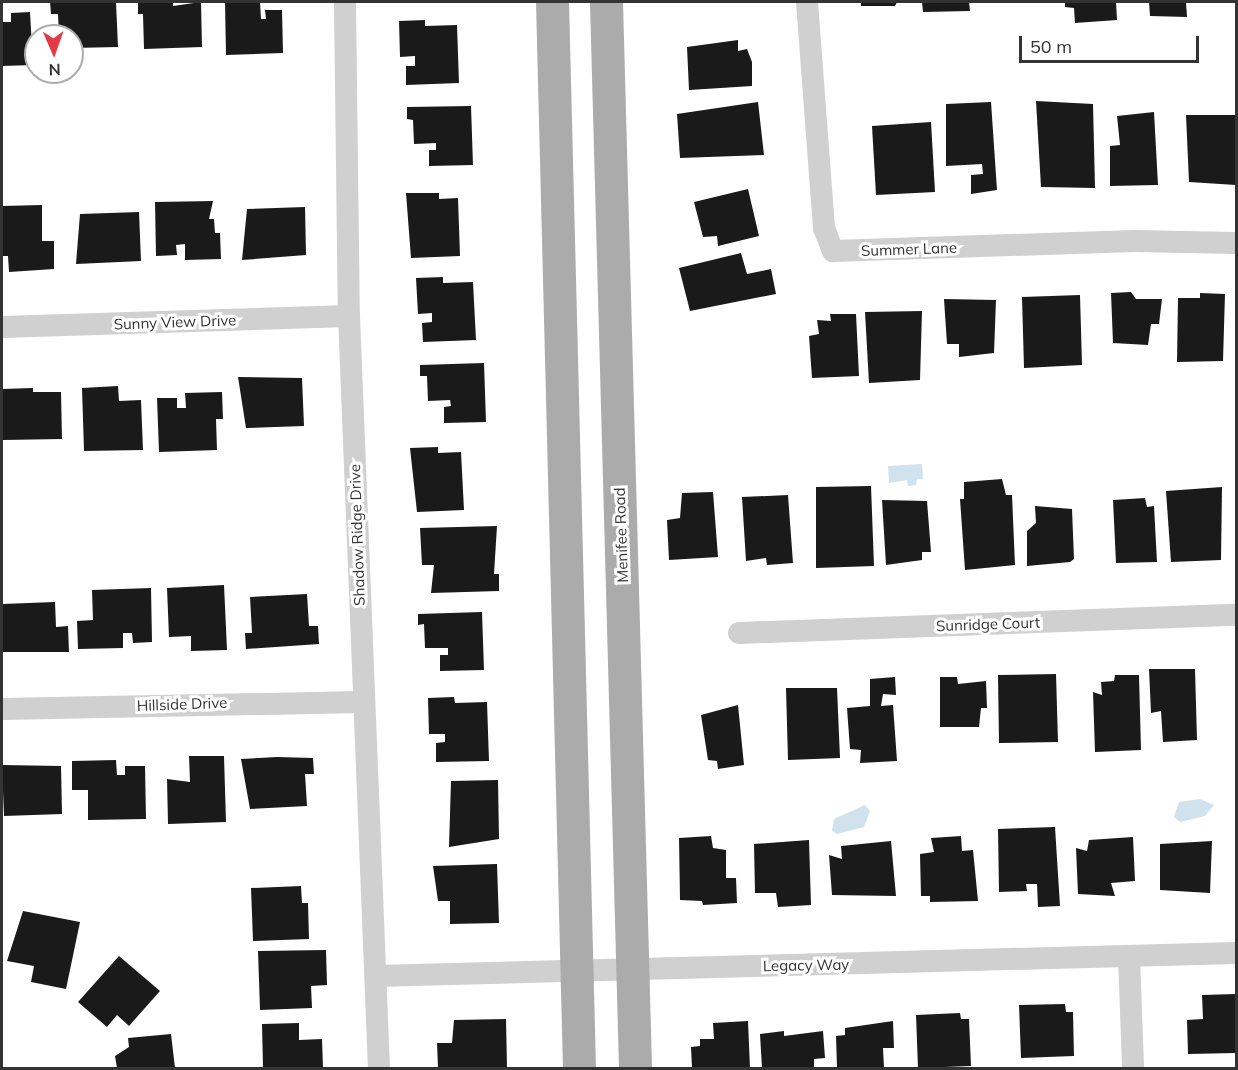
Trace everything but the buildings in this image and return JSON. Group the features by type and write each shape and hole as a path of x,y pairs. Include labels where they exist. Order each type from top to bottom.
{"main road":[{"path":"552,2 579,1068"},
{"name":"Menifee Road","path":"606,2 635,1068"}],"street":[{"name":"Shadow Ridge Drive","path":"345,2 349,316 379,1068"},
{"name":"Summer Lane","path":"807,2 824,228 833,251 1134,241 1236,243"},
{"name":"Sunny View Drive","path":"2,327 349,316"},
{"name":"Sunridge Court","path":"739,633 1236,615"},
{"name":"Hillside Drive","path":"2,709 363,702"},
{"name":"Legacy Way","path":"376,976 1236,953"},
{"path":"1129,957 1133,1068"}],"water":[{"path":"922,464 923,479 917,479 916,485 908,486 907,480 889,483 888,466"},
{"path":"1200,799 1214,805 1205,816 1180,822 1174,817 1179,802"},
{"path":"865,805 870,811 864,827 837,834 832,831 834,819"}]}
